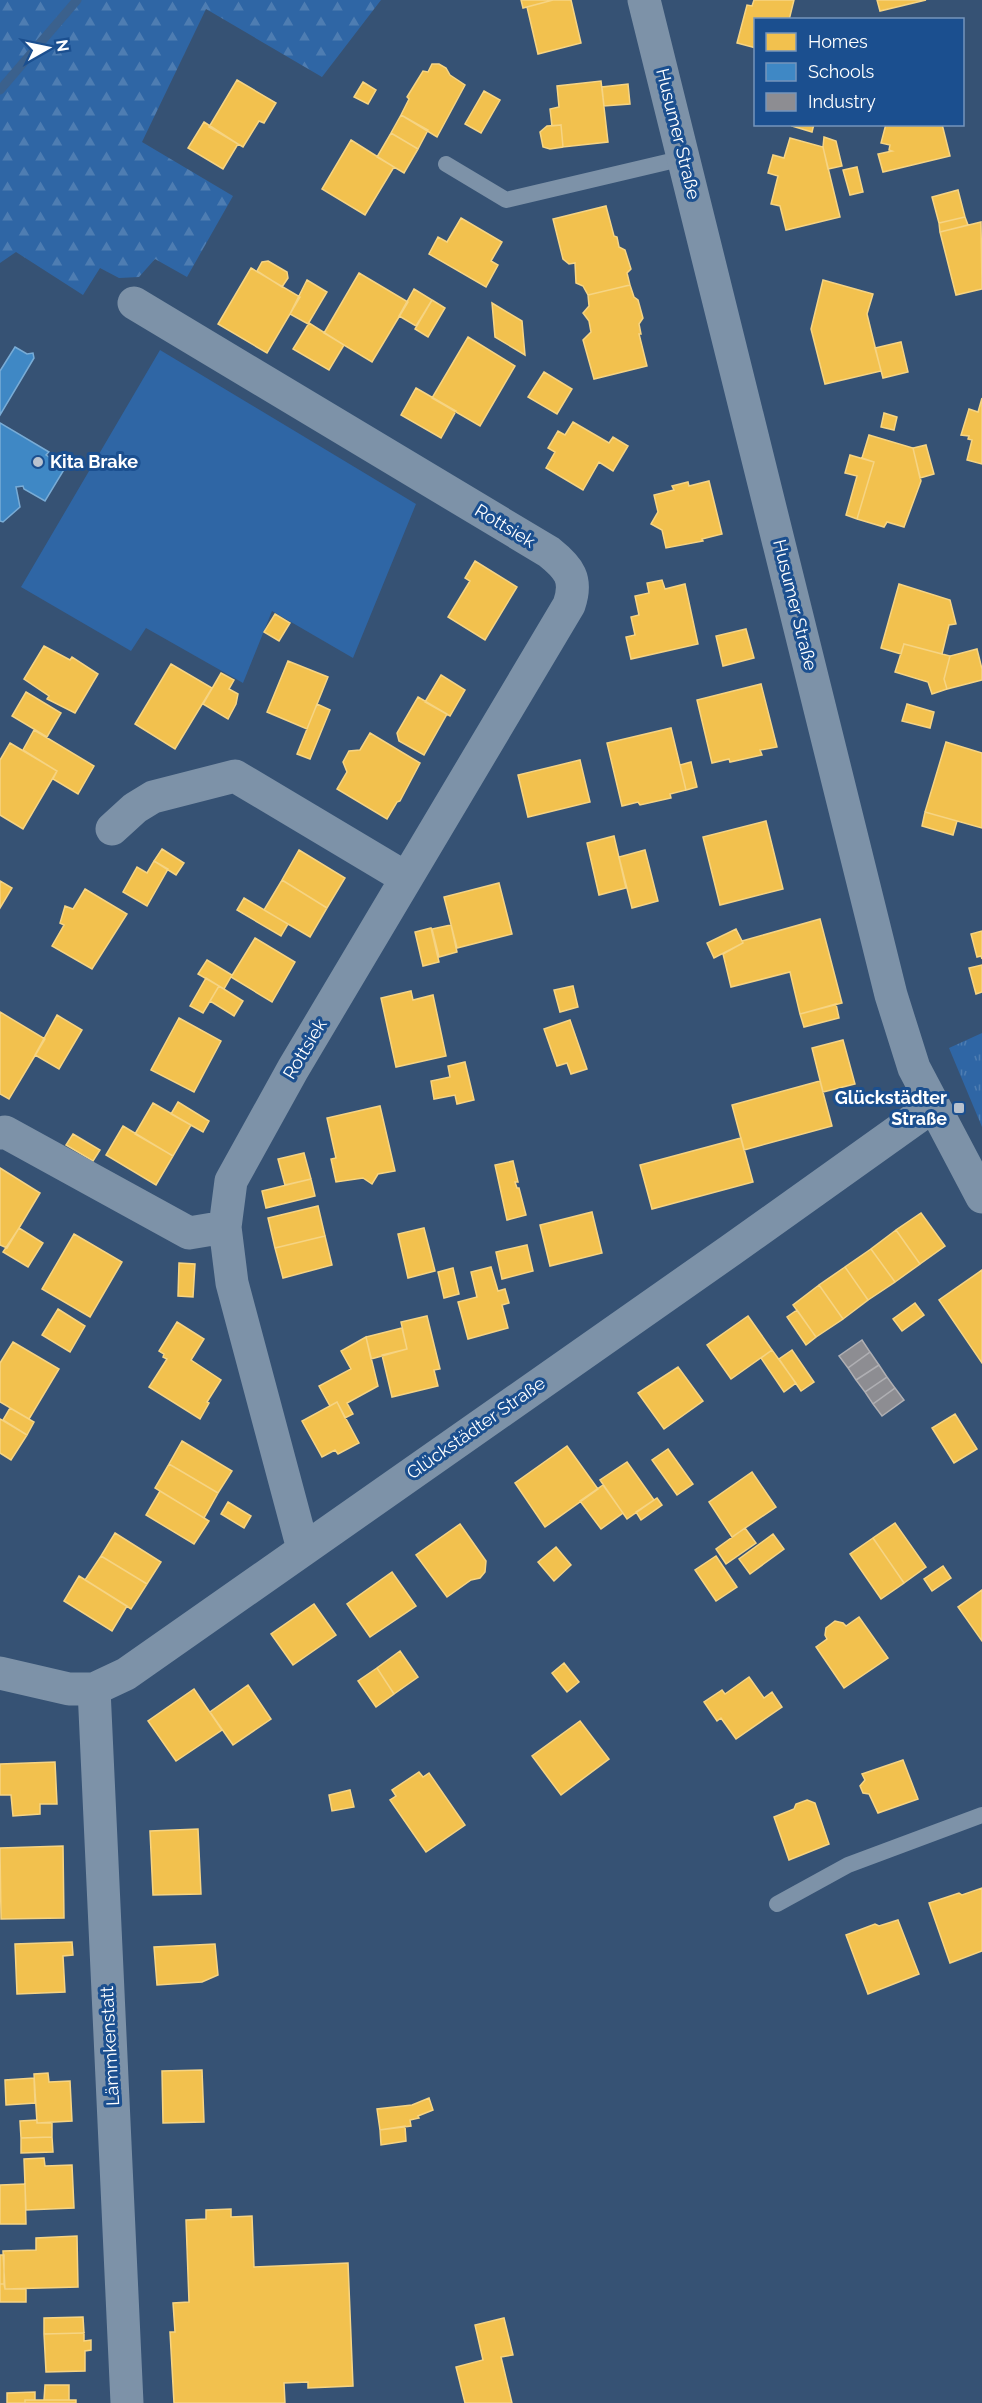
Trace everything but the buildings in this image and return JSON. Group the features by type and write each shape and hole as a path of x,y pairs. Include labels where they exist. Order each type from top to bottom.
{"street":[{"name":"Husumer Straße","path":"644,0 891,995 914,1068 982,1197"},
{"name":"Rottsiek","path":"134,303 549,552 562,562 571,576 574,590 569,605 253,1137 231,1181 225,1227 232,1283 303,1549"},
{"path":"112,829 135,808 153,797 235,776 406,878"},
{"name":"Glückstädter Straße","path":"0,1673 58,1688 94,1689 126,1674 933,1106"},
{"path":"0,1134 5,1132 189,1233 225,1227"},
{"name":"Lämmkenstatt","path":"94,1689 127,2403"}],"lane":[{"path":"446,164 506,200 684,158"},
{"path":"777,1904 848,1865 982,1815"}],"green space":[{"path":"0,0 381,0 322,77 206,9 142,142 233,196 187,277 155,259 139,277 119,278 100,268 83,295 16,252 0,263"},
{"path":"160,350 416,504 353,658 272,611 243,683 146,628 131,651 21,587"},
{"path":"982,1033 982,1127 949,1048"}],"waterway":[{"path":"0,90 77,0"}],"place":[{"name":"Kita Brake","path":"38,462"},
{"name":"Glückstädter Straße","path":"959,1108"}]}
